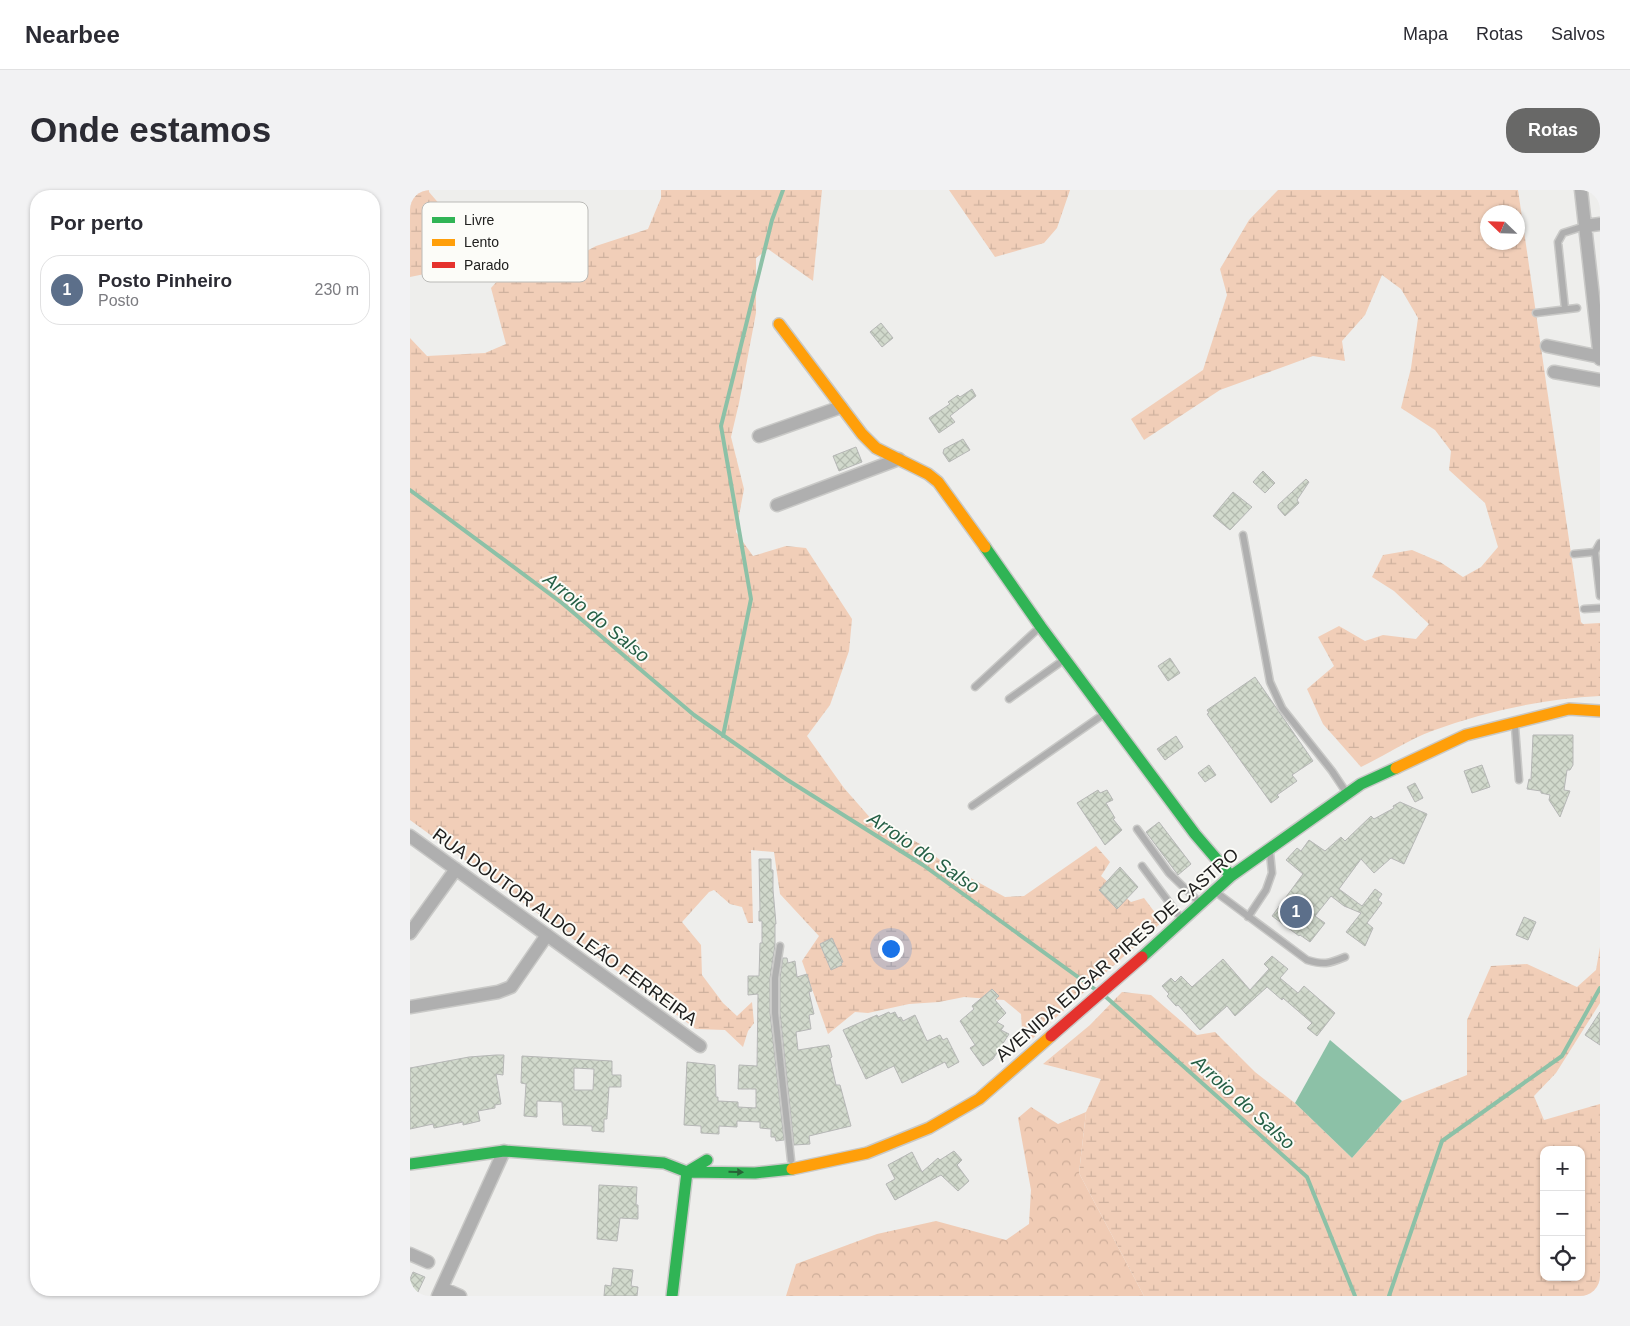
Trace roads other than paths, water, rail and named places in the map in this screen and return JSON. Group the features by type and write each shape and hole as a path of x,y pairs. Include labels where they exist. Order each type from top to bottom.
{"main road":[{"path":"779,324 840,407 876,448 928,474 938,482 1041,627 1196,834 1230,876"},
{"name":"AVENIDA EDGAR PIRES DE CASTRO","path":"410,1164 504,1151 664,1163 687,1172 755,1173 790,1170 867,1153 920,1132 979,1099 1107,988 1230,876 1361,784 1466,736 1569,709 1600,711"},
{"name":"AVENIDA EDGAR PIRES DE CASTRO","path":"664,1163 680,1159 722,1160"},
{"path":"672,1296 687,1172 707,1160"},
{"name":"AVENIDA EDGAR PIRES DE CASTRO","path":"768,1160 822,1163"}],"street":[{"path":"1547,346 1600,357 1596,282 1581,190"},
{"path":"1586,226 1600,224"},
{"path":"1554,372 1600,380"},
{"path":"759,436 840,407"},
{"path":"777,505 899,459"},
{"name":"RUA DOUTOR ALDO LEÃO FERREIRA","path":"410,836 700,1046"},
{"path":"410,933 456,869"},
{"path":"410,1007 498,992 511,987 547,935"},
{"path":"460,1296 440,1292 504,1151"},
{"path":"410,1254 428,1262"}],"lane":[{"path":"1565,309 1558,242 1562,233 1586,226"},
{"path":"1536,314 1577,308"},
{"path":"1243,535 1270,682 1282,708 1347,793"},
{"path":"1600,543 1595,552 1600,596"},
{"path":"1574,554 1595,552"},
{"path":"1584,609 1600,608"},
{"path":"974,687 1041,627"},
{"path":"1008,699 1065,659"},
{"path":"972,806 1105,713"},
{"path":"1514,723 1519,780"},
{"path":"1137,829 1169,873 1200,903"},
{"path":"1248,917 1266,890 1272,873 1269,848"},
{"path":"1142,866 1182,920"},
{"path":"1214,891 1307,960 1328,964 1345,957"},
{"path":"780,946 775,978 775,1013 790,1160"}],"waterway":[{"path":"723,736 751,599 721,426 772,220 783,190"},
{"name":"Arroio do Salso","path":"410,490 562,603 694,715 786,779 923,865 1096,990"},
{"path":"1389,1296 1442,1141 1562,1056 1600,988"},
{"name":"Arroio do Salso","path":"1106,997 1307,1177 1355,1296"}],"place":[{"name":"Posto Pinheiro","path":"1296,912"}]}
